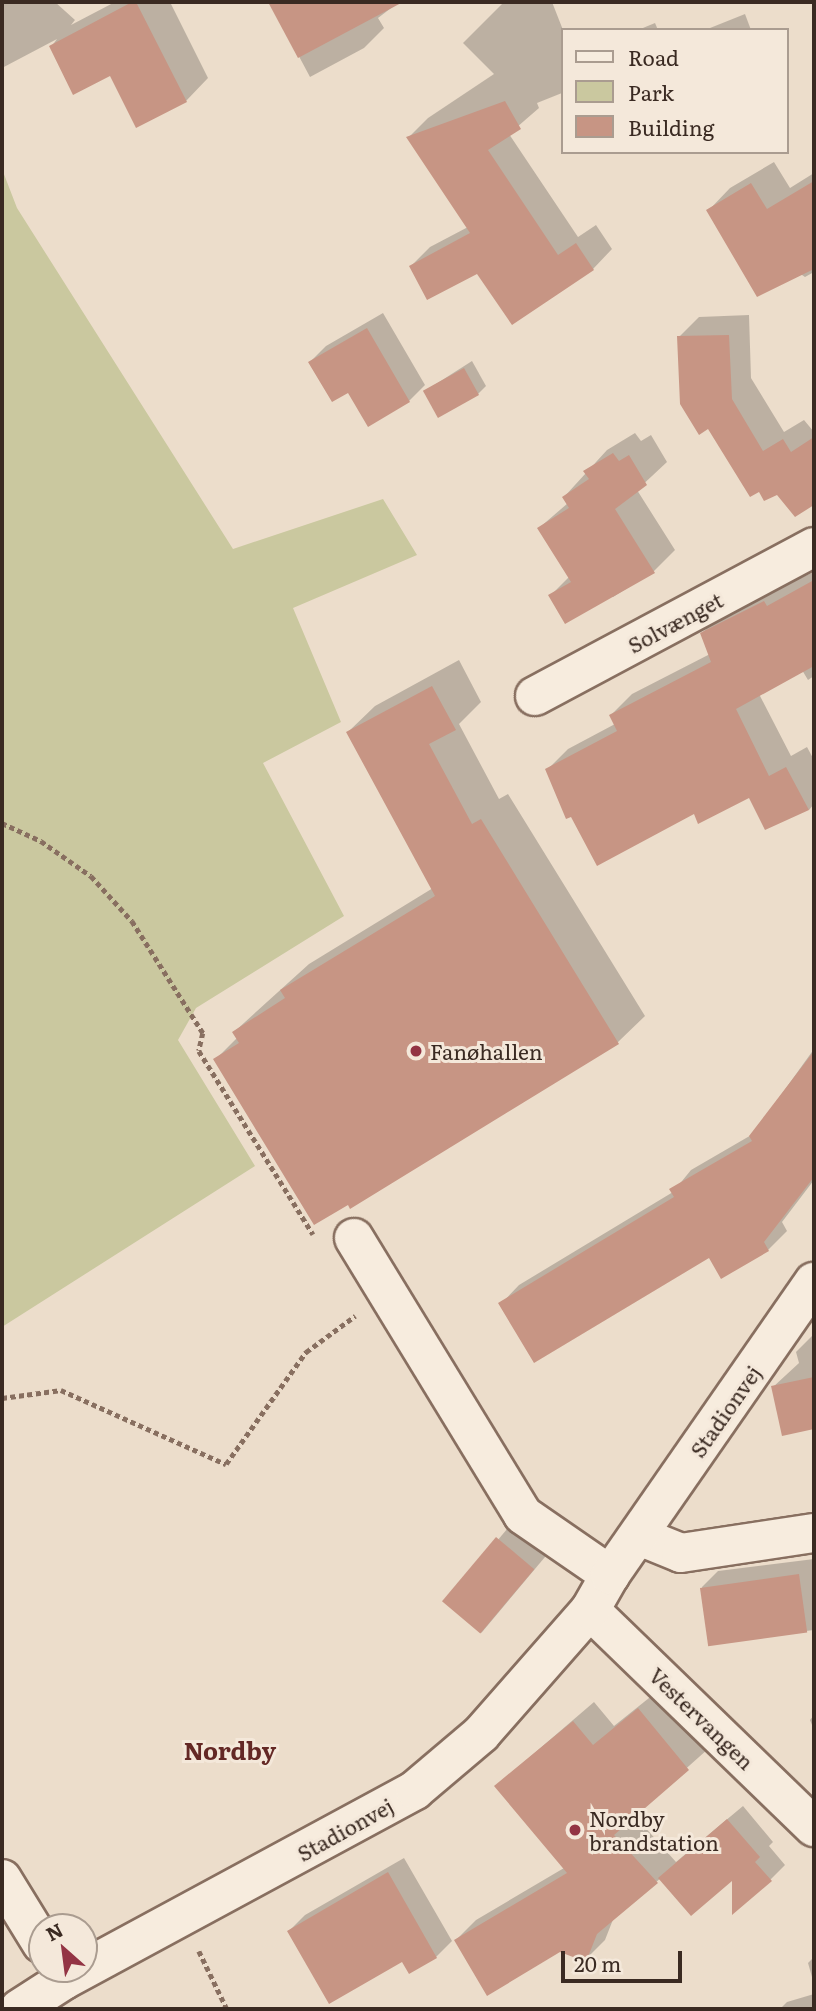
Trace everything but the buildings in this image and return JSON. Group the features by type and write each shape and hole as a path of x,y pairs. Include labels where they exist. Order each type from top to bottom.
{"street":[{"name":"Solvænget","path":"535,696 814,547"},
{"path":"354,1238 523,1515 610,1574"},
{"name":"Stadionvej","path":"98,1957 183,1919 415,1790 481,1734 590,1610 610,1574 814,1282"},
{"path":"639,1535 681,1553 814,1533"},
{"name":"Vestervangen","path":"590,1610 814,1827"},
{"path":"2,1879 28,1921"},
{"name":"Stadionvej","path":"19,2009 49,1983"}],"path":[{"path":"2,823 41,841 91,876 132,921 203,1033 199,1051 314,1234 354,1238"},
{"path":"2,1398 61,1390 226,1464 306,1352 387,1293"},
{"path":"183,1919 227,2009"}],"green space":[{"path":"2,169 17,208 233,549 383,499 417,555 293,608 341,722 263,763 344,916 196,1008 178,1040 255,1166 2,1327"}],"place":[{"name":"Fanøhallen","path":"416,1051"},
{"name":"Nordby brandstation","path":"575,1830"}],"district":[{"name":"Nordby","path":"230,1750"}]}
